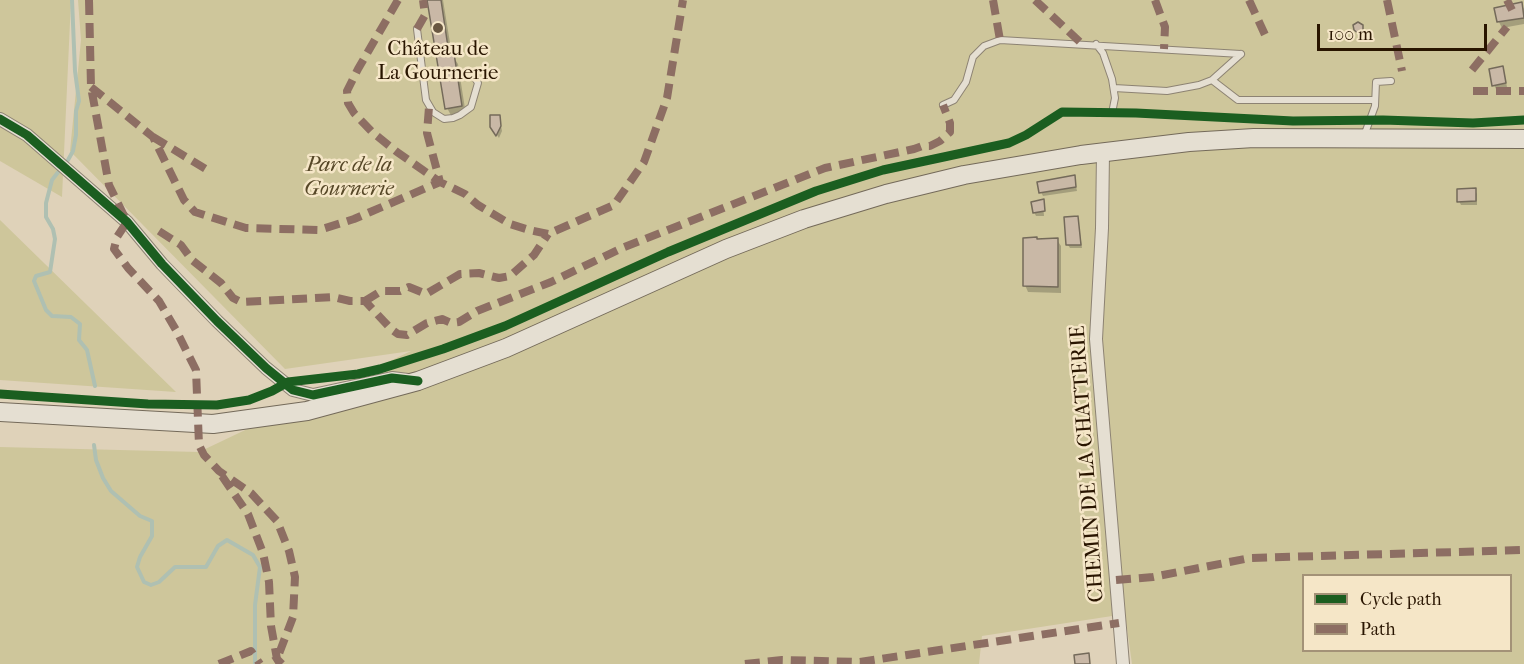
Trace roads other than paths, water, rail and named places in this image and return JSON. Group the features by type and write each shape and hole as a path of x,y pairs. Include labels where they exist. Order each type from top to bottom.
{"main road":[{"path":"0,412 213,424 307,411 418,381 506,348 726,249 804,219 886,194 963,176 1103,153 1210,140 1254,138 1524,139"}],"street":[{"path":"0,118 27,135 127,222 162,264 266,368 292,390 313,395 392,378 418,381"},
{"name":"CHEMIN DE LA CHATTERIE","path":"1103,153 1102,228 1096,339 1123,664"}],"lane":[{"path":"417,29 426,100 433,112 444,119 453,118 471,106 478,83 472,73"},
{"path":"943,105 954,100 966,82 973,57 984,46 1000,40 1241,54 1212,80 1199,85 1167,91 1114,88"},
{"path":"1096,44 1106,59 1114,88 1112,113"},
{"path":"1212,80 1238,100 1375,100"},
{"path":"1363,139 1375,100 1376,82 1391,81"}],"waterway":[{"path":"68,160 73,151 76,135 76,111 79,101 75,71 72,0"},
{"path":"59,171 52,180 46,203 46,217 53,229 55,239 50,272 36,276 34,281 46,310 52,316 71,317 80,324 79,340 87,350 95,386"},
{"path":"94,445 96,460 111,491 140,516 152,521 152,536 137,567 144,582 151,585 159,582 175,567 206,567 218,546 227,540 253,555 260,567 255,605 255,664"}],"place":[{"name":"Château de La Gournerie","path":"438,28"}],"park label":[{"name":"Parc de la Gournerie","path":"349,178"}]}
